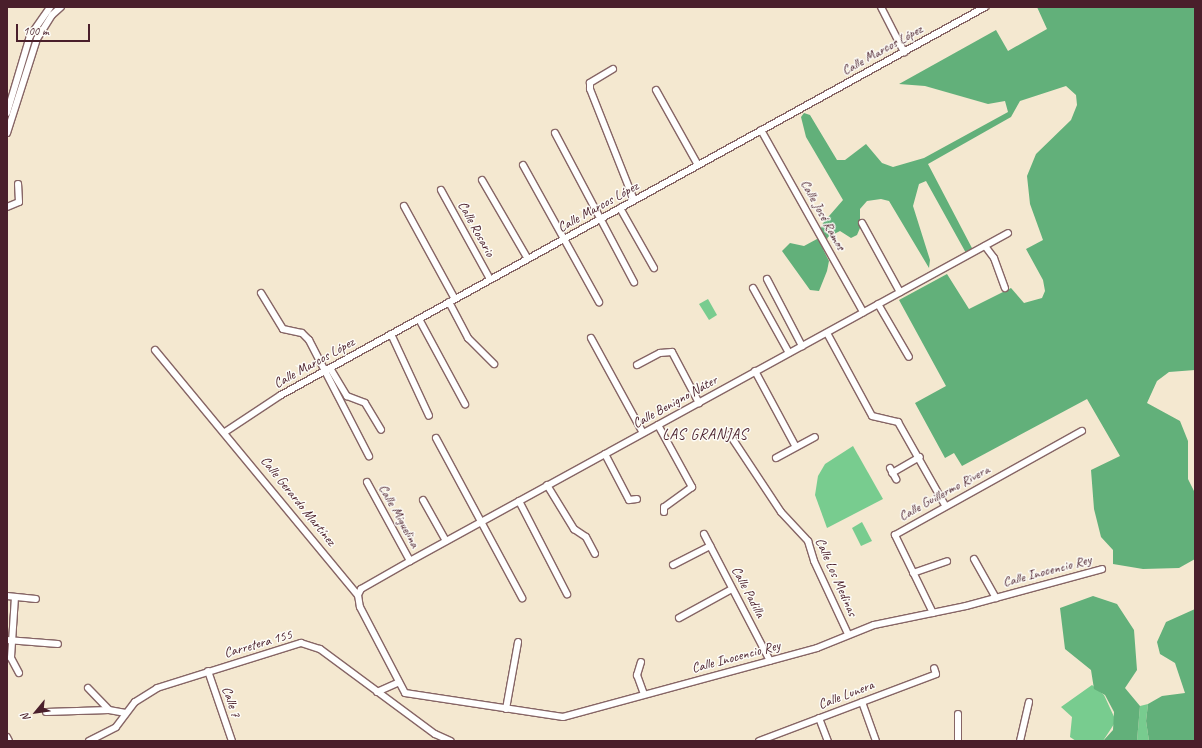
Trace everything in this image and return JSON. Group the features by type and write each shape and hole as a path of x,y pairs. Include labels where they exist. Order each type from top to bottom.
{"street":[{"path":"7,112 30,36 50,7"},
{"path":"7,133 37,39 52,15 61,7"},
{"path":"881,7 904,52"},
{"path":"970,7 974,13"},
{"name":"Calle Marcos López","path":"225,432 245,416 323,371 985,7"},
{"path":"613,69 590,84 590,90 634,200"},
{"path":"656,90 698,165"},
{"name":"Calle José Ramos","path":"761,130 863,312"},
{"path":"555,133 599,220 634,282"},
{"path":"523,164 599,302"},
{"path":"482,180 528,259"},
{"path":"7,207 19,202 18,184"},
{"name":"Calle Rosario","path":"441,190 490,280"},
{"path":"404,206 452,301 468,338 494,364"},
{"path":"620,208 654,268"},
{"path":"862,222 900,292"},
{"name":"Calle Benigno Náter","path":"358,595 361,589 410,561 1008,233"},
{"path":"985,246 994,258 1005,288"},
{"path":"767,279 802,346"},
{"path":"752,288 789,353"},
{"path":"261,293 283,329 302,333 309,340 323,371 369,456"},
{"path":"878,304 908,357"},
{"path":"419,319 465,404"},
{"path":"827,333 872,416 898,422 920,457 945,505"},
{"path":"391,334 429,416"},
{"path":"591,338 643,433"},
{"name":"Calle Gerardo Martínez","path":"155,350 178,380 225,432 358,595 360,607 399,682"},
{"path":"637,365 660,353 672,352 699,403"},
{"path":"330,368 347,396 365,403 381,430"},
{"path":"755,371 796,447"},
{"path":"658,425 692,487 664,507 664,512"},
{"name":"Calle Guillermo Rivera","path":"933,613 895,534 945,505 1082,431"},
{"name":"Calle Los Medinas","path":"730,434 781,512 808,541 814,561 848,634"},
{"path":"776,458 815,436"},
{"path":"436,438 522,598"},
{"path":"605,454 629,500 638,499"},
{"path":"896,479 891,470 920,457"},
{"name":"Calle Miguelina","path":"367,482 410,561"},
{"path":"547,485 574,530 586,537 596,554"},
{"path":"423,500 446,541"},
{"path":"519,501 567,594"},
{"name":"Calle Padilla","path":"704,534 770,661"},
{"path":"673,565 710,546"},
{"path":"974,559 996,598"},
{"path":"913,573 947,561"},
{"name":"Calle Inocencio Rey","path":"399,682 405,693 563,717 770,661 848,634 996,598 1102,569"},
{"path":"679,618 732,589"},
{"path":"7,596 36,599"},
{"path":"15,597 10,640 11,658 19,673"},
{"path":"10,640 58,644"},
{"path":"506,709 518,642"},
{"name":"Carretera 155","path":"89,741 116,727 135,702 157,688 208,671 300,644 320,649 435,734 451,741"},
{"path":"641,662 637,675 644,694"},
{"name":"Calle Lunera","path":"759,741 776,738 819,718 936,674 934,668"},
{"name":"Calle 7","path":"208,671 232,741"},
{"path":"378,692 399,682"},
{"path":"88,688 109,710"},
{"path":"862,702 876,741"},
{"path":"1020,741 1029,702"},
{"path":"46,712 109,710 126,713"},
{"path":"958,714 958,741"},
{"path":"819,718 828,741"},
{"path":"7,737 9,741"}],"green space":[{"path":"1037,7 1195,7 1195,370 1169,372 1157,381 1147,403 1180,421 1188,441 1188,479 1195,493 1195,559 1179,568 1143,569 1113,564 1113,550 1101,537 1094,509 1091,470 1120,456 1087,399 962,466 954,453 945,458 915,403 946,386 899,300 947,274 969,309 1011,288 1024,303 1042,298 1045,291 1043,280 1026,249 1043,240 1030,204 1027,176 1036,154 1071,120 1077,105 1076,95 1066,86 1020,101 1011,117 928,164 973,250 966,253 926,181 919,184 913,206 930,260 929,268 889,201 881,199 867,201 860,209 860,228 857,235 851,238 840,231 828,237 823,249 829,261 827,271 819,291 810,290 782,251 790,243 804,246 817,239 823,223 843,200 806,137 801,117 804,113 810,115 837,160 845,160 866,144 882,163 893,167 924,158 1008,112 1005,101 988,104 925,86 899,84 996,30 1008,51 1047,29"},
{"path":"708,299 717,315 709,320 699,304"},
{"path":"853,446 883,499 827,528 815,495 818,476 825,464"},
{"path":"862,522 872,541 861,546 852,528"},
{"path":"1093,596 1117,604 1134,630 1137,670 1125,688 1140,706 1137,741 1103,741 1113,730 1114,712 1105,695 1094,689 1091,670 1065,649 1060,608"},
{"path":"1195,609 1195,741 1149,741 1146,721 1148,704 1162,696 1185,693 1175,663 1160,654 1157,642 1166,622"},
{"path":"1092,685 1104,695 1116,721 1103,741 1076,741 1070,737 1072,717 1061,707"},
{"path":"1148,704 1146,721 1149,741 1137,741 1140,706"}],"district":[{"name":"LAS GRANJAS","path":"705,435"}]}
